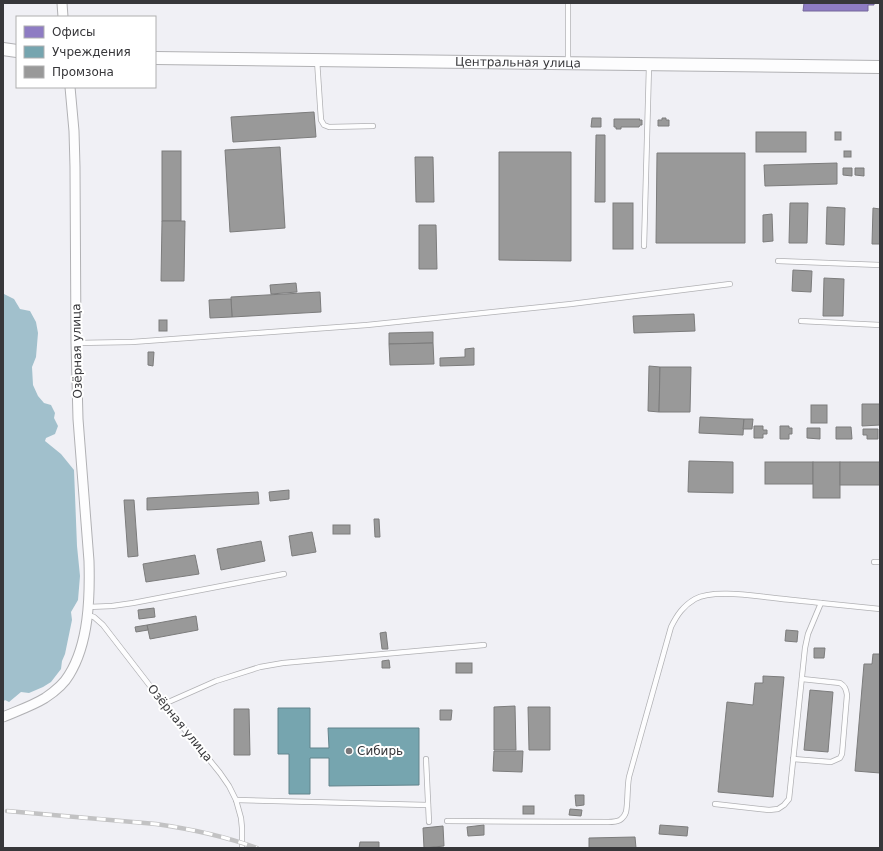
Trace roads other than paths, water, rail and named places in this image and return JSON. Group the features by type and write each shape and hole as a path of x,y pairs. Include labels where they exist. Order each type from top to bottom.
{"street":[{"path":"62,3 63,16"},
{"path":"3,49 16,51"},
{"name":"Центральная улица","path":"156,58 880,67"},
{"name":"Озёрная улица","path":"3,717 44,699 58,688 69,676 76,661 82,641 88,611 89,561 78,419 75,167 74,131 70,88"}],"lane":[{"path":"568,3 568,63"},
{"path":"317,60 321,120 324,124 329,127 373,126"},
{"path":"644,246 649,64"},
{"path":"778,261 880,265"},
{"path":"76,343 132,342 366,325 571,304 730,284"},
{"path":"801,321 880,325"},
{"path":"874,562 880,562"},
{"path":"88,611 107,606 133,603 284,574"},
{"path":"447,820 614,822 621,820 626,812 627,785 629,776 671,627 684,607 700,597 720,594 751,595 880,609"},
{"path":"715,804 769,810 778,809 789,799 805,648 808,634 821,603"},
{"name":"Озёрная улица","path":"88,611 103,625 229,786 236,800 241,818 242,848"},
{"path":"164,704 216,681 260,667 283,663 484,645"},
{"path":"793,759 831,762 840,758 842,754 847,690 840,683 802,679"},
{"path":"426,759 429,822"},
{"path":"236,800 428,805"}],"water":[{"path":"4,294 14,299 20,309 30,311 36,322 38,333 36,357 32,367 33,385 38,396 44,403 51,405 55,413 54,418 58,426 55,434 46,438 45,441 61,454 74,470 77,546 80,576 78,600 71,612 72,620 61,669 51,682 29,693 21,692 9,702 5,700 3,702"}],"railway":[{"path":"7,811 156,824 207,833 257,848"}],"place":[{"name":"Сибирь","path":"349,751"}]}
